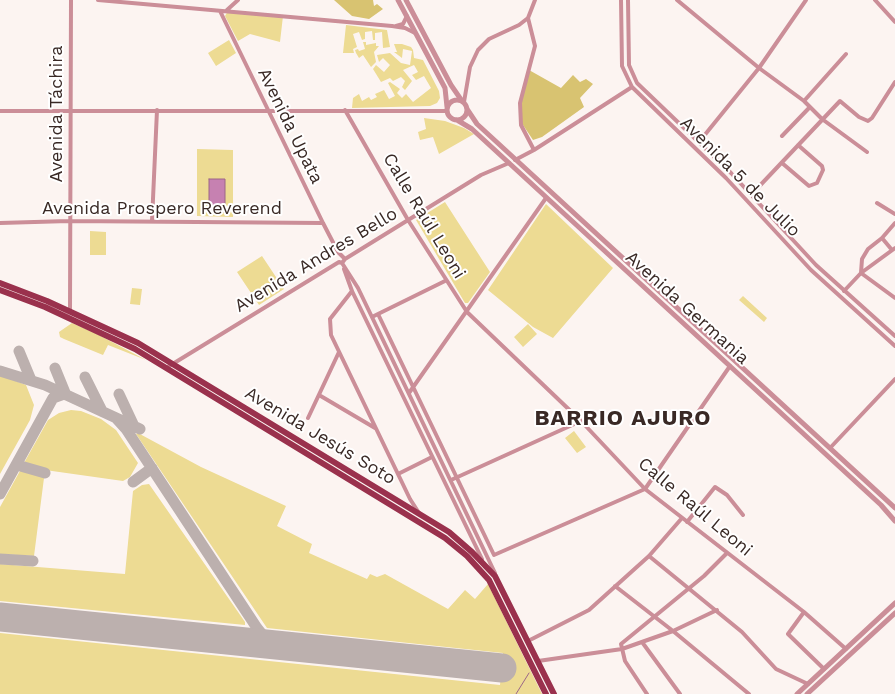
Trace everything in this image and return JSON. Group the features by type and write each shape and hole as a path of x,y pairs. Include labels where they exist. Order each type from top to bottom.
{"main road":[{"name":"Avenida Jesús Soto","path":"0,283 69,314 169,366 449,532 484,564 500,585 554,694"},
{"name":"Avenida Jesús Soto","path":"0,290 69,314"},
{"name":"Avenida Jesús Soto","path":"169,366 434,530 464,553 489,580 546,694"}],"street":[{"name":"Avenida Táchira","path":"69,314 71,0"},
{"path":"98,0 392,26 406,28 416,34"},
{"path":"227,10 238,0"},
{"path":"398,0 445,88 447,109 450,117 457,120 464,117 467,110 450,85 406,0"},
{"path":"534,0 528,18 535,46 520,103 521,125 534,150"},
{"name":"Avenida 5 de Julio","path":"620,0 622,66 632,87 726,178 811,270 895,346"},
{"name":"Avenida 5 de Julio","path":"628,0 629,65 637,83 751,194 816,265 895,336"},
{"path":"677,0 759,68 804,101 822,119 867,152"},
{"path":"699,142 759,68 806,0"},
{"path":"875,0 895,22"},
{"name":"Avenida Upata","path":"220,11 342,261"},
{"path":"392,26 403,24 407,16"},
{"path":"463,102 470,67 478,50 489,39 519,25 528,18"},
{"path":"804,101 846,54"},
{"path":"751,194 840,101 859,117 868,121 872,118 895,82"},
{"path":"515,160 534,150 637,83"},
{"path":"447,109 454,100 463,102"},
{"path":"782,136 809,108"},
{"path":"0,111 157,110 268,112 345,110 360,112 447,109"},
{"path":"152,221 157,110"},
{"name":"Calle Raúl Leoni","path":"345,110 408,220 445,281 467,312 581,421 645,489 804,612 846,649"},
{"name":"Avenida Germania","path":"467,110 474,121 515,160 895,508"},
{"name":"Avenida Germania","path":"457,120 469,126 881,505 895,521"},
{"path":"782,162 810,186 817,183 824,170 822,166 798,145"},
{"name":"Avenida Andres Bello","path":"169,366 481,176 509,163"},
{"path":"408,393 546,198"},
{"path":"877,203 895,214"},
{"name":"Avenida Prospero Reverend","path":"0,223 70,220 323,223"},
{"path":"861,273 862,259 868,249 882,238 895,223"},
{"path":"844,291 861,273 893,249 882,238"},
{"path":"342,261 352,291 484,564 489,580"},
{"path":"342,261 358,288 500,585"},
{"path":"861,273 895,298"},
{"path":"372,318 445,281"},
{"path":"352,291 330,319 331,335 410,499 421,515"},
{"path":"378,314 494,555 645,489 730,366"},
{"path":"308,418 339,352"},
{"path":"830,448 895,379"},
{"path":"319,395 376,428"},
{"path":"451,480 581,421"},
{"path":"398,474 432,457"},
{"path":"687,522 715,487 727,495 743,515"},
{"path":"528,641 589,610 649,556 682,518"},
{"path":"647,694 625,661 621,644 690,588 727,553"},
{"path":"649,556 742,632 776,669 808,684"},
{"path":"615,586 749,694"},
{"path":"797,694 895,603"},
{"path":"538,661 622,649 673,631 716,610"},
{"path":"804,612 788,634 824,670"},
{"path":"807,694 895,613"},
{"path":"642,642 680,694"}],"shaded area":[{"path":"334,0 373,0 374,6 377,4 383,9 369,19 352,16"},
{"path":"228,11 283,16 280,42 250,34 238,41 225,16"},
{"path":"346,25 387,30 390,47 383,48 382,32 375,33 375,40 373,40 372,31 365,32 365,39 362,40 359,32 353,34 357,47 353,49 354,53 343,53"},
{"path":"229,40 236,53 216,66 208,53"},
{"path":"363,42 366,42 366,45 376,43 376,46 379,46 374,52 376,62 371,67 363,55 359,58 355,50 365,49"},
{"path":"394,44 411,47 414,58 423,60 439,91 440,98 437,103 430,106 352,108 353,98 359,94 362,101 369,97 371,100 377,97 375,94 384,90 389,99 395,96 388,83 390,82 400,89 397,93 402,98 406,94 413,102 431,88 424,76 416,80 412,75 418,72 414,65 403,70 412,81 405,90 402,87 405,81 401,77 393,81 390,78 381,82 373,69 376,65 384,72 390,65 383,58 379,62 377,55 390,53 401,63 410,65 412,51 403,49 402,58 394,52 397,52"},
{"path":"529,70 561,88 573,75 580,82 586,79 593,84 580,98 584,107 542,137 533,140 521,122 520,103"},
{"path":"424,118 445,121 474,134 439,154 433,137 420,140 418,132 426,129"},
{"path":"197,149 233,150 233,217 197,216"},
{"path":"209,179 225,179 225,212 209,212"},
{"path":"445,202 490,272 468,303 465,303 416,220"},
{"path":"546,204 613,268 553,338 533,327 488,290"},
{"path":"90,231 106,232 106,255 90,255"},
{"path":"262,256 284,289 259,305 237,272"},
{"path":"132,288 142,289 140,305 130,304"},
{"path":"743,296 767,318 764,322 739,300"},
{"path":"72,323 146,360 108,345 103,355 60,337 59,332"},
{"path":"528,324 537,334 523,347 514,337"},
{"path":"0,375 26,385 34,405 30,420 0,474"},
{"path":"71,410 81,411 101,419 116,430 138,463 130,477 123,481 45,470 24,463 48,420 59,413"},
{"path":"574,431 586,447 577,453 565,438"},
{"path":"138,433 201,467 286,506 277,526 312,544 309,553 367,579 370,574 377,577 385,574 448,609 465,590 475,599 488,584 542,694 0,694 0,633 500,685 503,653 267,628 136,434"},
{"path":"21,469 44,478 34,556 0,554 0,507"},
{"path":"149,484 245,622 245,625 0,601 0,564 125,574 133,491 142,485"}],"waterway":[{"path":"516,694 529,673"}],"taxiway":[{"path":"19,351 31,380"},
{"path":"55,368 66,395"},
{"path":"0,371 45,385 140,429"},
{"path":"85,377 102,411"},
{"path":"0,494 53,398 64,394"},
{"path":"119,394 133,427"},
{"path":"116,418 126,429 257,628 270,644 281,646"},
{"path":"17,465 45,473"},
{"path":"133,482 152,468"},
{"path":"0,559 33,561"},
{"path":"242,643 255,638 257,628"}],"runway":[{"path":"0,617 502,668"}],"district":[{"name":"BARRIO AJURO","path":"623,419"}]}
